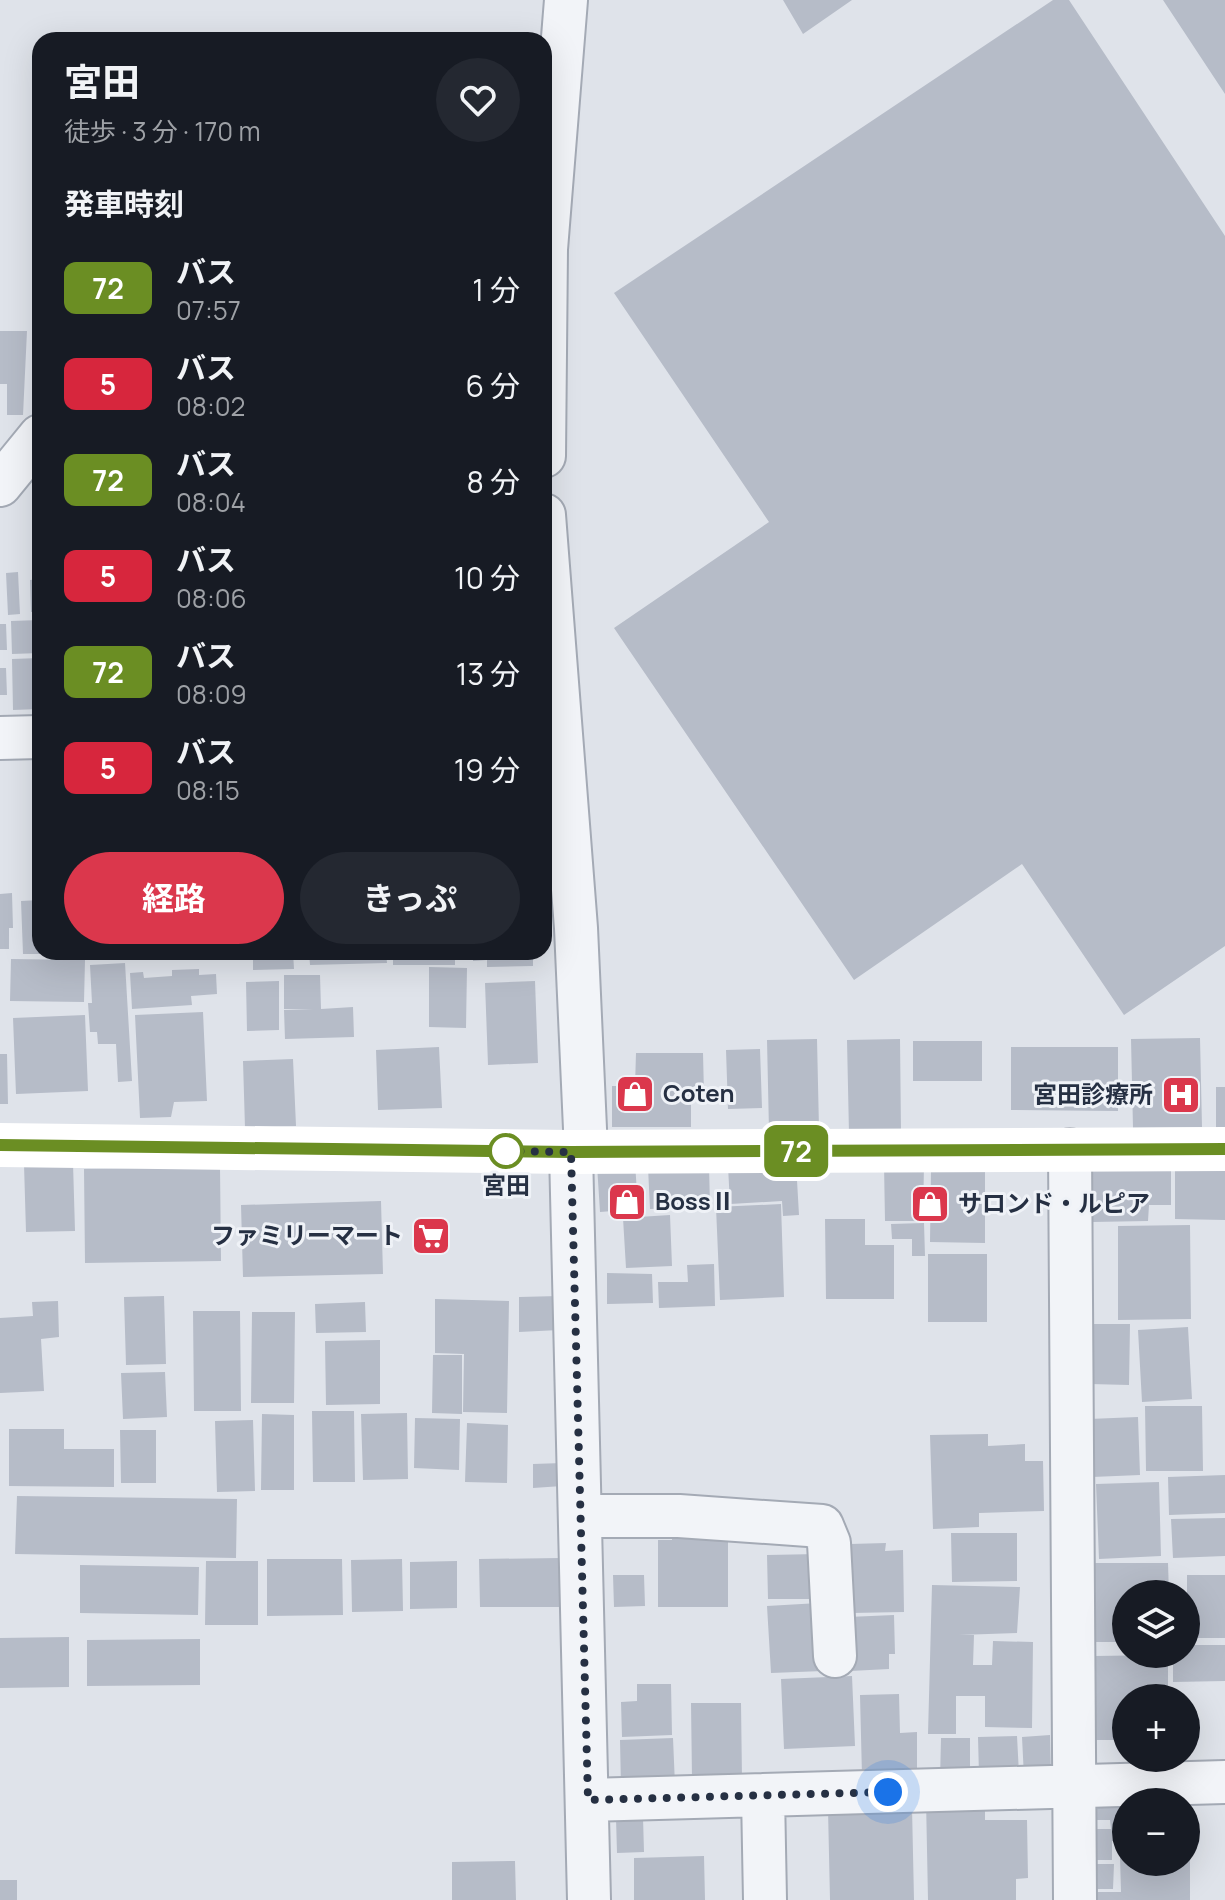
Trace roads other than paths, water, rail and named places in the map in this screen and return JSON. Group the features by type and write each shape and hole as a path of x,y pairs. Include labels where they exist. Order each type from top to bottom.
{"main road":[{"path":"0,1145 578,1152 1225,1149"}],"street":[{"path":"552,174 566,0"},
{"path":"0,485 32,446"},
{"path":"552,618 576,928 580,1516 589,1900"},
{"path":"0,738 32,737"},
{"path":"1070,1150 1075,1900"},
{"path":"580,1516 679,1516 822,1526 829,1543 835,1656"},
{"path":"588,1800 1225,1782"},
{"path":"763,1795 765,1900"}],"place":[{"name":"Coten","path":"635,1094"},
{"name":"宮田診療所","path":"1181,1095"},
{"name":"宮田","path":"506,1151"},
{"name":"BossⅡ","path":"627,1202"},
{"name":"サロンド・ルピア","path":"930,1204"},
{"name":"ファミリーマート","path":"431,1236"}]}
